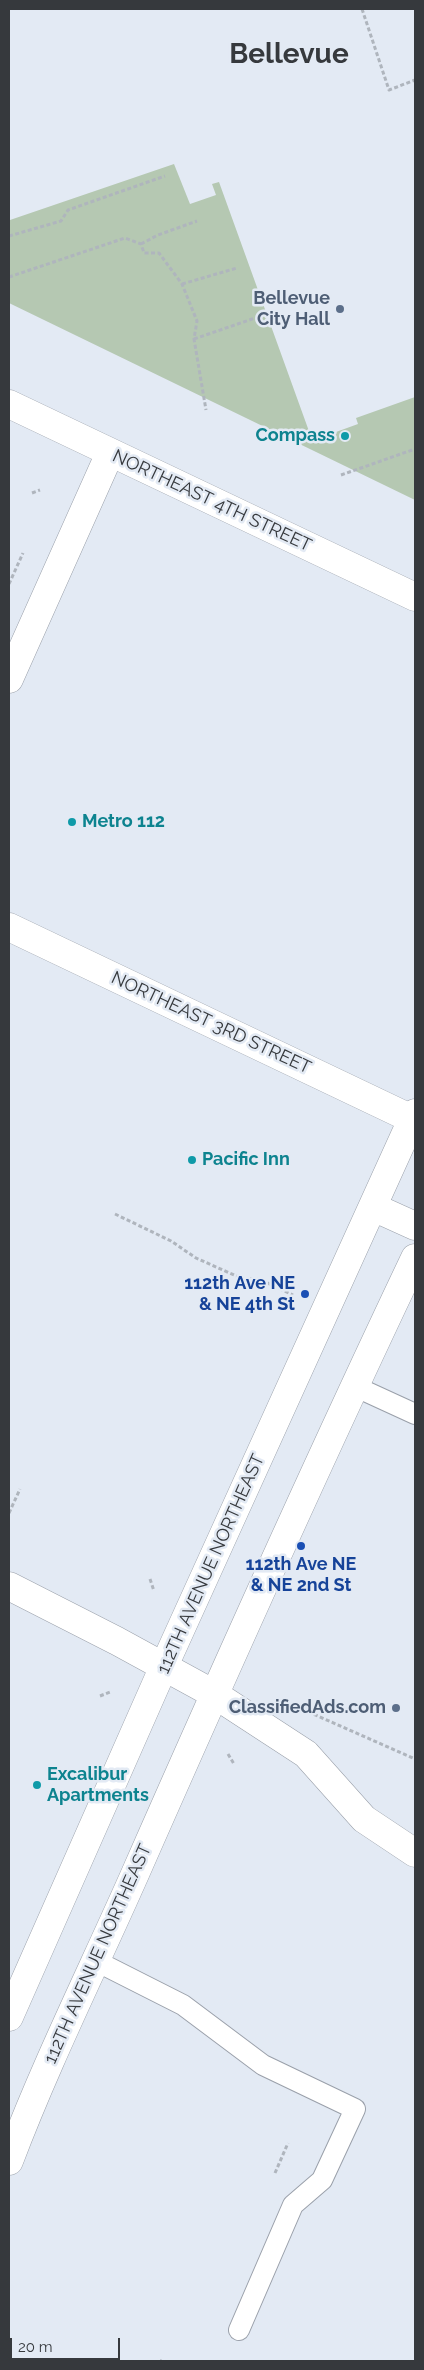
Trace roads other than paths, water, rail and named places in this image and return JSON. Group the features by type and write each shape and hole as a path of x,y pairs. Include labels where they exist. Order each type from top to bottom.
{"main road":[{"name":"NORTHEAST 4TH STREET","path":"9,404 415,596"},
{"path":"9,679 110,453"},
{"name":"NORTHEAST 3RD STREET","path":"9,927 414,1116"},
{"name":"112TH AVENUE NORTHEAST","path":"9,2016 164,1666 414,1116"},
{"path":"373,1207 415,1226"},
{"name":"112TH AVENUE NORTHEAST","path":"9,2160 32,2098 96,1961 214,1694 354,1386 415,1258"},
{"path":"9,1586 214,1694 306,1754 364,1819 415,1853"}],"lane":[{"path":"354,1386 415,1414"},
{"path":"96,1961 183,2004 263,2065 355,2108 322,2180 293,2205 239,2330"}],"place":[{"name":"Bellevue City Hall","path":"340,309"},
{"name":"Compass","path":"345,436"},
{"name":"Metro 112","path":"72,822"},
{"name":"Pacific Inn","path":"192,1160"},
{"name":"112th Ave NE & NE 4th St","path":"305,1294"},
{"name":"112th Ave NE & NE 2nd St","path":"301,1546"},
{"name":"ClassifiedAds.com","path":"396,1708"},
{"name":"Excalibur Apartments","path":"37,1785"}],"district":[{"name":"Bellevue","path":"289,55"}]}
